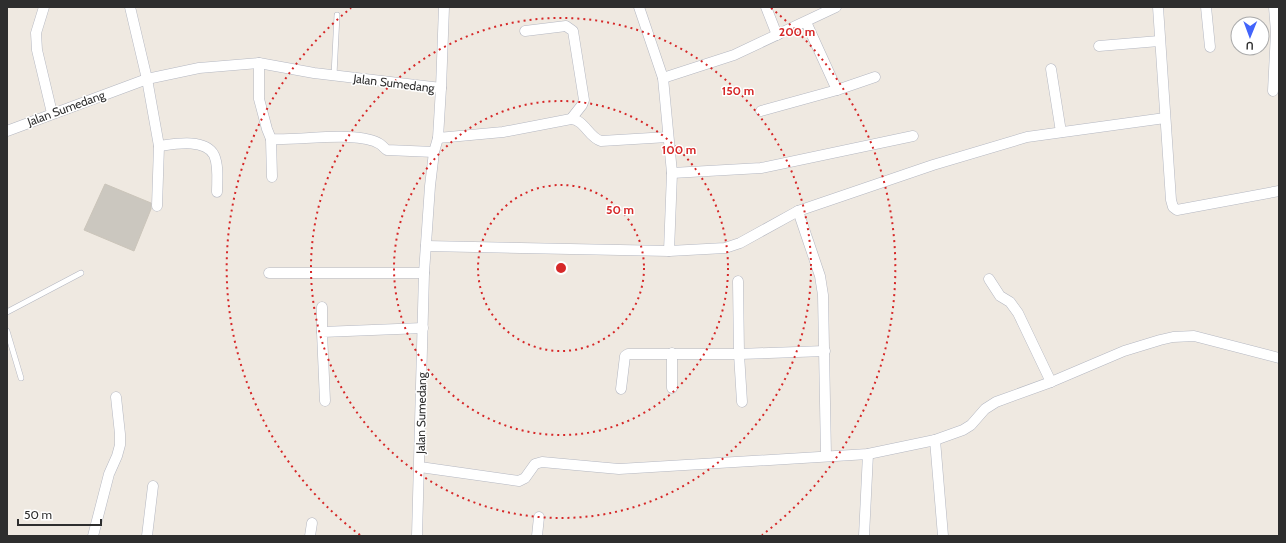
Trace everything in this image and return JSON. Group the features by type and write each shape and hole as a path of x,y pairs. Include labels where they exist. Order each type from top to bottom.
{"street":[{"path":"44,7 36,33 37,50 52,113"},
{"path":"130,7 147,79 158,146 157,206"},
{"path":"441,88 444,7"},
{"path":"639,7 663,78 672,173 669,251"},
{"path":"766,7 777,35"},
{"path":"663,78 734,55 836,7"},
{"path":"1158,7 1171,200 1173,206 1177,210 1279,191"},
{"path":"1206,7 1210,47"},
{"path":"1273,91 1276,32 1274,7"},
{"path":"806,22 837,90"},
{"path":"525,31 566,26 573,31 584,100 571,119"},
{"path":"1099,46 1160,41"},
{"path":"259,63 259,99 267,130 271,139 272,177"},
{"name":"Jalan Sumedang","path":"7,131 52,113 147,79 199,68 259,63 334,75 441,88 438,138 434,152 430,186 424,273 417,536"},
{"path":"1051,69 1061,132"},
{"path":"761,111 837,90 875,77"},
{"path":"426,246 669,251 732,246 798,211 940,162 1028,137 1165,118"},
{"path":"438,138 503,132 571,119 580,122 593,136 601,141 668,137"},
{"path":"672,173 761,168 913,136"},
{"path":"271,139 287,140 358,137 380,144 387,150 434,152"},
{"path":"158,146 188,143 201,144 209,150 214,154 217,170 217,192"},
{"path":"798,211 820,276 823,296 826,456"},
{"path":"269,272 424,273"},
{"path":"989,279 1000,296 1010,302 1018,312 1051,382"},
{"path":"738,281 739,354 742,402"},
{"path":"322,307 325,401"},
{"path":"322,332 423,328"},
{"path":"420,468 519,481 525,478 535,464 542,462 619,469 868,454 936,440 967,428 985,409 996,402 1051,382 1124,351 1173,337 1194,336 1279,358"},
{"path":"621,389 625,356 628,354 739,354 824,351"},
{"path":"672,353 672,388"},
{"path":"93,536 109,474 120,445 116,397"},
{"path":"936,440 943,536"},
{"path":"864,536 868,454"},
{"path":"147,536 153,486"},
{"path":"537,536 539,517"},
{"path":"310,536 312,523"}],"lane":[{"path":"334,75 337,15"},
{"path":"7,312 81,274"},
{"path":"7,331 21,378"}],"building":[{"path":"105,184 151,203 151,209 134,251 84,230"}]}
